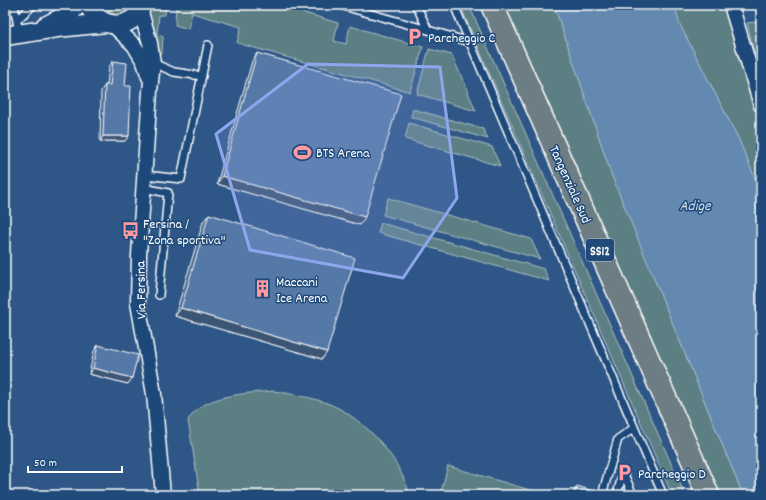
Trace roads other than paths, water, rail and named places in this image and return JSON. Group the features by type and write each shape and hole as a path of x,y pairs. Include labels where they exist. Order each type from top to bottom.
{"highway":[{"name":"Tangenziale Sud","path":"477,5 693,495"},
{"name":"Tangenziale Sud","path":"492,5 708,495"}],"street":[{"path":"19,30 65,16 74,10 78,5"},
{"path":"89,5 93,14 99,19 110,24"},
{"path":"731,5 761,106"},
{"path":"19,30 122,24 136,16 141,7"},
{"name":"Via Fersina","path":"141,7 150,43 153,63 150,84 138,271 138,303 154,394 163,495"},
{"name":"Via Fersina","path":"110,24 134,45 144,62 150,84"}],"lane":[{"path":"14,5 19,30"},
{"path":"19,30 33,5"},
{"path":"340,5 470,42"},
{"path":"416,5 428,30"},
{"path":"454,5 663,495"},
{"path":"144,182 181,179 208,45"},
{"path":"153,63 174,72 202,76"},
{"path":"144,182 168,192 159,295"},
{"path":"602,495 618,439 634,428"},
{"path":"617,495 623,472 633,495"}],"water":[{"name":"Adige","path":"554,5 675,5 679,23 739,140 761,193 761,495 743,495 612,176"}],"place":[{"name":"Parcheggio C","path":"415,37"},
{"name":"BTS Arena","path":"303,152"},
{"name":"Fersina / \"Zona sportiva\"","path":"130,231"},
{"name":"Maccani Ice Arena","path":"263,289"},
{"name":"Parcheggio D","path":"625,473"}]}
